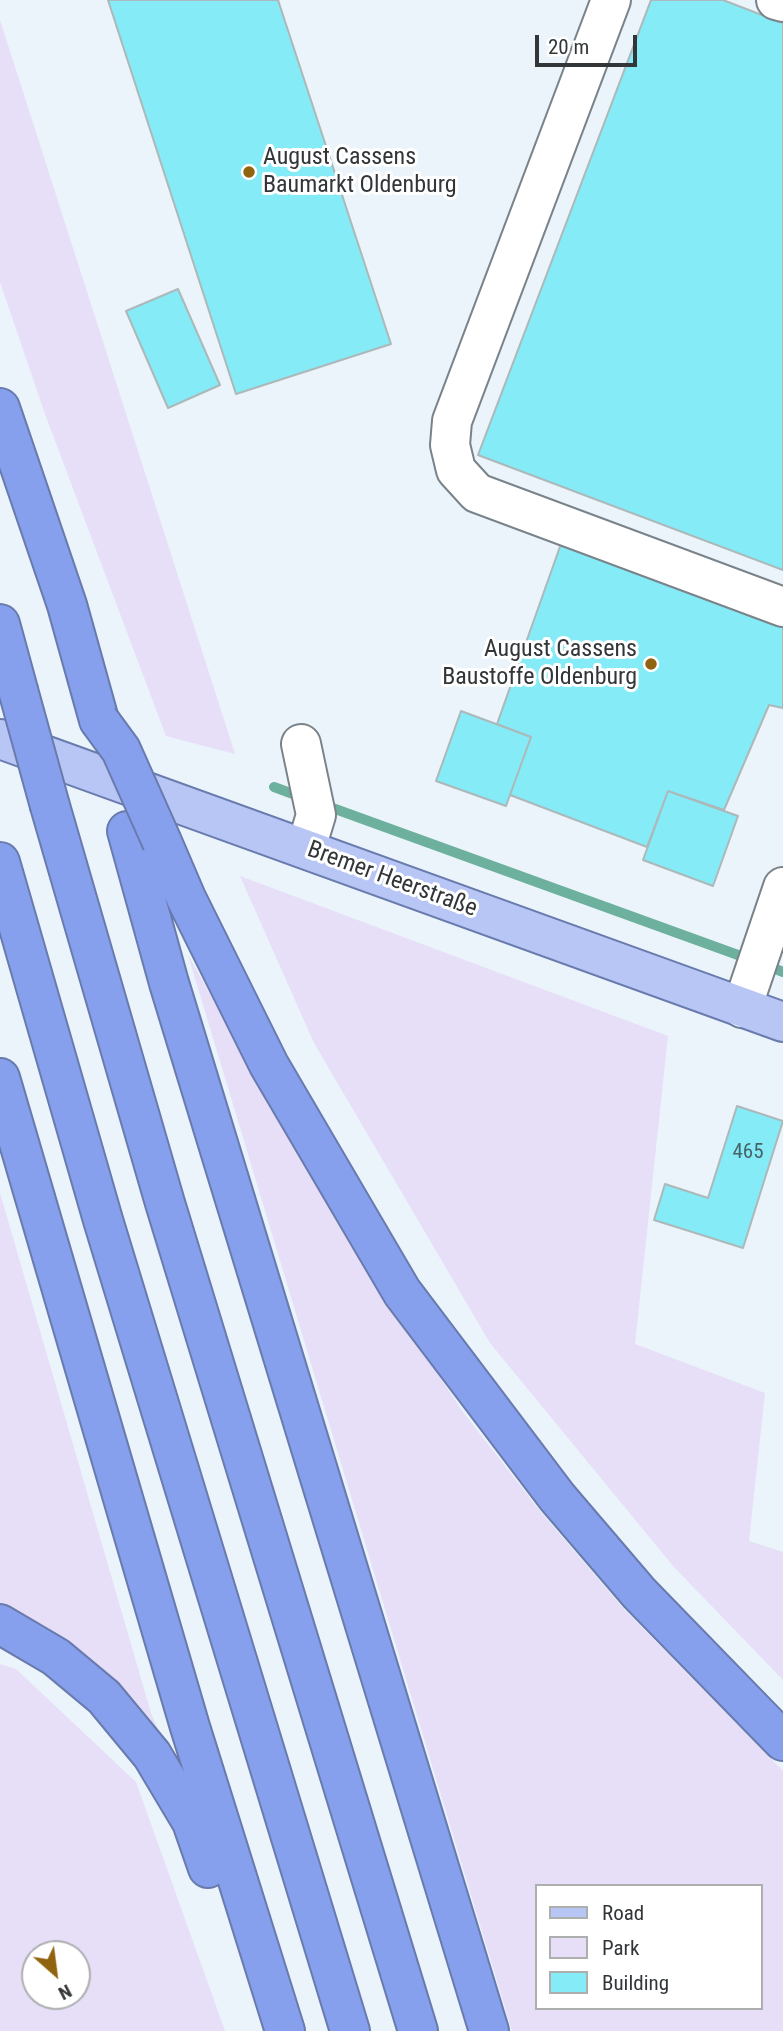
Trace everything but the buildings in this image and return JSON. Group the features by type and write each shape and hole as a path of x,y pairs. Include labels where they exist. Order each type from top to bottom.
{"highway":[{"path":"0,408 67,605 99,720 121,750 145,836 169,982 489,2031"},
{"path":"0,624 165,1203 418,2031"},
{"path":"145,836 186,898 269,1065 402,1292 557,1497 639,1593 783,1741"},
{"path":"0,862 103,1220 350,2031"},
{"path":"0,1078 190,1727 285,2031"},
{"path":"0,1624 57,1657 104,1697 152,1755 192,1822 267,2031"}],"main road":[{"name":"Bremer Heerstraße","path":"0,739 783,1022"}],"lane":[{"path":"611,0 452,421 450,445 456,470 477,493 783,607"},
{"path":"776,0 783,2"},
{"path":"301,744 316,815 306,848"},
{"path":"742,1008 783,887"}],"green space":[{"path":"0,20 235,754 166,736 45,414 0,282"},
{"path":"240,876 668,1036 635,1344 765,1393 749,1541 783,1552 783,1680 673,1566 490,1343 314,1043"},
{"path":"188,955 356,1251 463,1412 540,1511 623,1608 783,1771 783,2031 512,2031"},
{"path":"0,1193 151,1713 163,1741 118,1684 68,1641 12,1610 0,1607"},
{"path":"0,1664 16,1669 136,1782 225,2031 0,2031"}],"waterway":[{"path":"274,787 301,797"},
{"path":"327,806 749,959"},
{"path":"763,964 783,972"}],"place":[{"name":"August Cassens Baumarkt Oldenburg","path":"249,172"},
{"name":"August Cassens Baustoffe Oldenburg","path":"651,664"}]}
